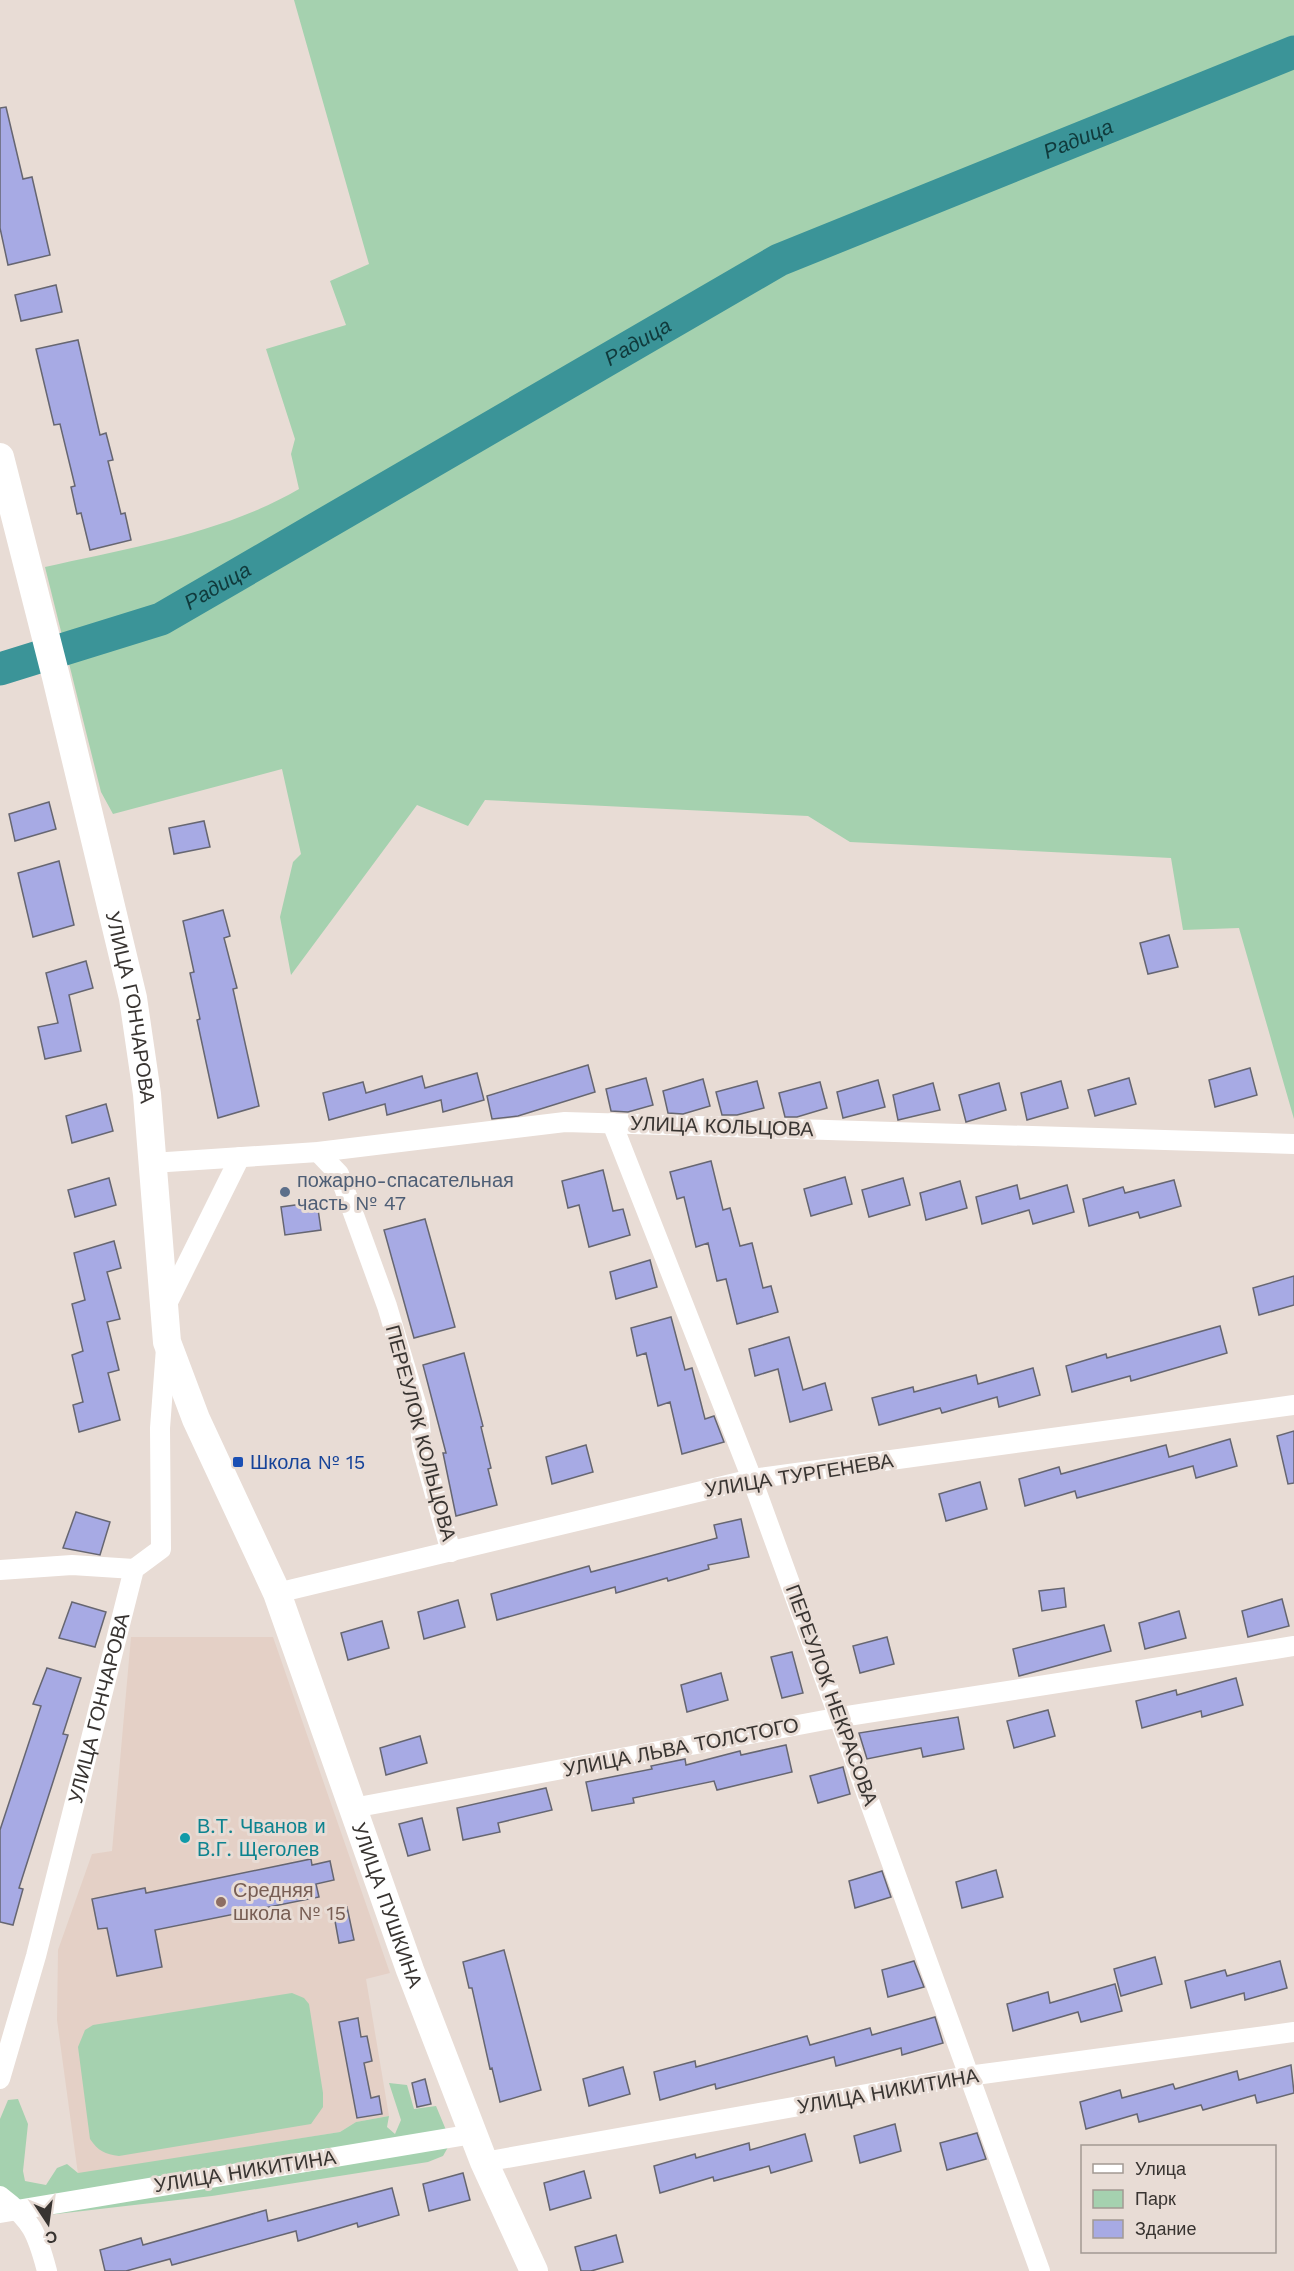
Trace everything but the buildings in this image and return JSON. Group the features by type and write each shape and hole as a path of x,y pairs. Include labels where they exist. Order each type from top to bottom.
{"street":[{"name":"УЛИЦА ГОНЧАРОВА","path":"0,457 57,677 133,998 147,1094 164,1328 160,1428 161,1549 134,1569 36,1956 0,2079"},
{"name":"УЛИЦА КОЛЬЦОВА","path":"153,1163 318,1152 564,1122 1294,1144"},
{"name":"ПЕРЕУЛОК НЕКРАСОВА","path":"612,1123 752,1479 841,1717 968,2076 1040,2271"},
{"name":"ПЕРЕУЛОК КОЛЬЦОВА","path":"318,1152 339,1174 387,1306 419,1413 422,1448 451,1552"},
{"path":"164,1328 240,1157"},
{"name":"УЛИЦА ГОНЧАРОВА","path":"164,1328 196,1419 252,1533"},
{"name":"УЛИЦА ТУРГЕНЕВА","path":"277,1593 752,1479 1294,1405"},
{"name":"УЛИЦА ПУШКИНА","path":"252,1533 277,1593 410,1970 484,2162 534,2271"},
{"path":"0,1570 72,1565 134,1569"},
{"name":"УЛИЦА ЛЬВА ТОЛСТОГО","path":"353,1808 841,1717 1294,1646"},
{"name":"УЛИЦА НИКИТИНА","path":"484,2162 968,2076 1294,2032"},
{"name":"УЛИЦА НИКИТИНА","path":"9,2211 473,2134"},
{"path":"0,2196 9,2211 36,2233 47,2271"}],"shaded area":[{"name":"Средняя школа № 15","path":"131,1637 273,1637 390,1973 366,1979 389,2116 356,2122 340,2132 78,2174 57,2020 58,1950 92,1854 112,1851"}],"green space":[{"path":"294,0 1294,0 1294,1119 1239,928 1183,930 1171,858 850,842 808,816 485,800 468,826 417,805 291,975 280,917 293,862 301,854 282,769 113,814 101,792 45,567 142,546 208,528 270,504 299,489 291,454 295,439 266,349 346,325 330,281 369,264"},
{"path":"292,1993 304,1998 309,2004 323,2093 323,2107 311,2124 119,2156 102,2151 90,2139 78,2047 85,2030 93,2025"},
{"path":"389,2083 407,2085 414,2109 436,2106 451,2142 443,2156 428,2162 212,2196 48,2215 0,2199 0,2119 8,2100 18,2099 28,2124 23,2171 25,2181 46,2185 57,2168 67,2164 78,2173 340,2132 356,2122 389,2116 387,2127 395,2134 401,2120"}],"waterway":[{"name":"Радица","path":"0,669 161,619 779,260 1294,52"}],"place":[{"name":"пожарно-спасательная часть № 47","path":"285,1192"},
{"name":"Школа № 15","path":"238,1462"},
{"name":"В.Т. Чванов и В.Г. Щеголев","path":"185,1838"},
{"name":"Средняя школа № 15","path":"221,1902"}]}
